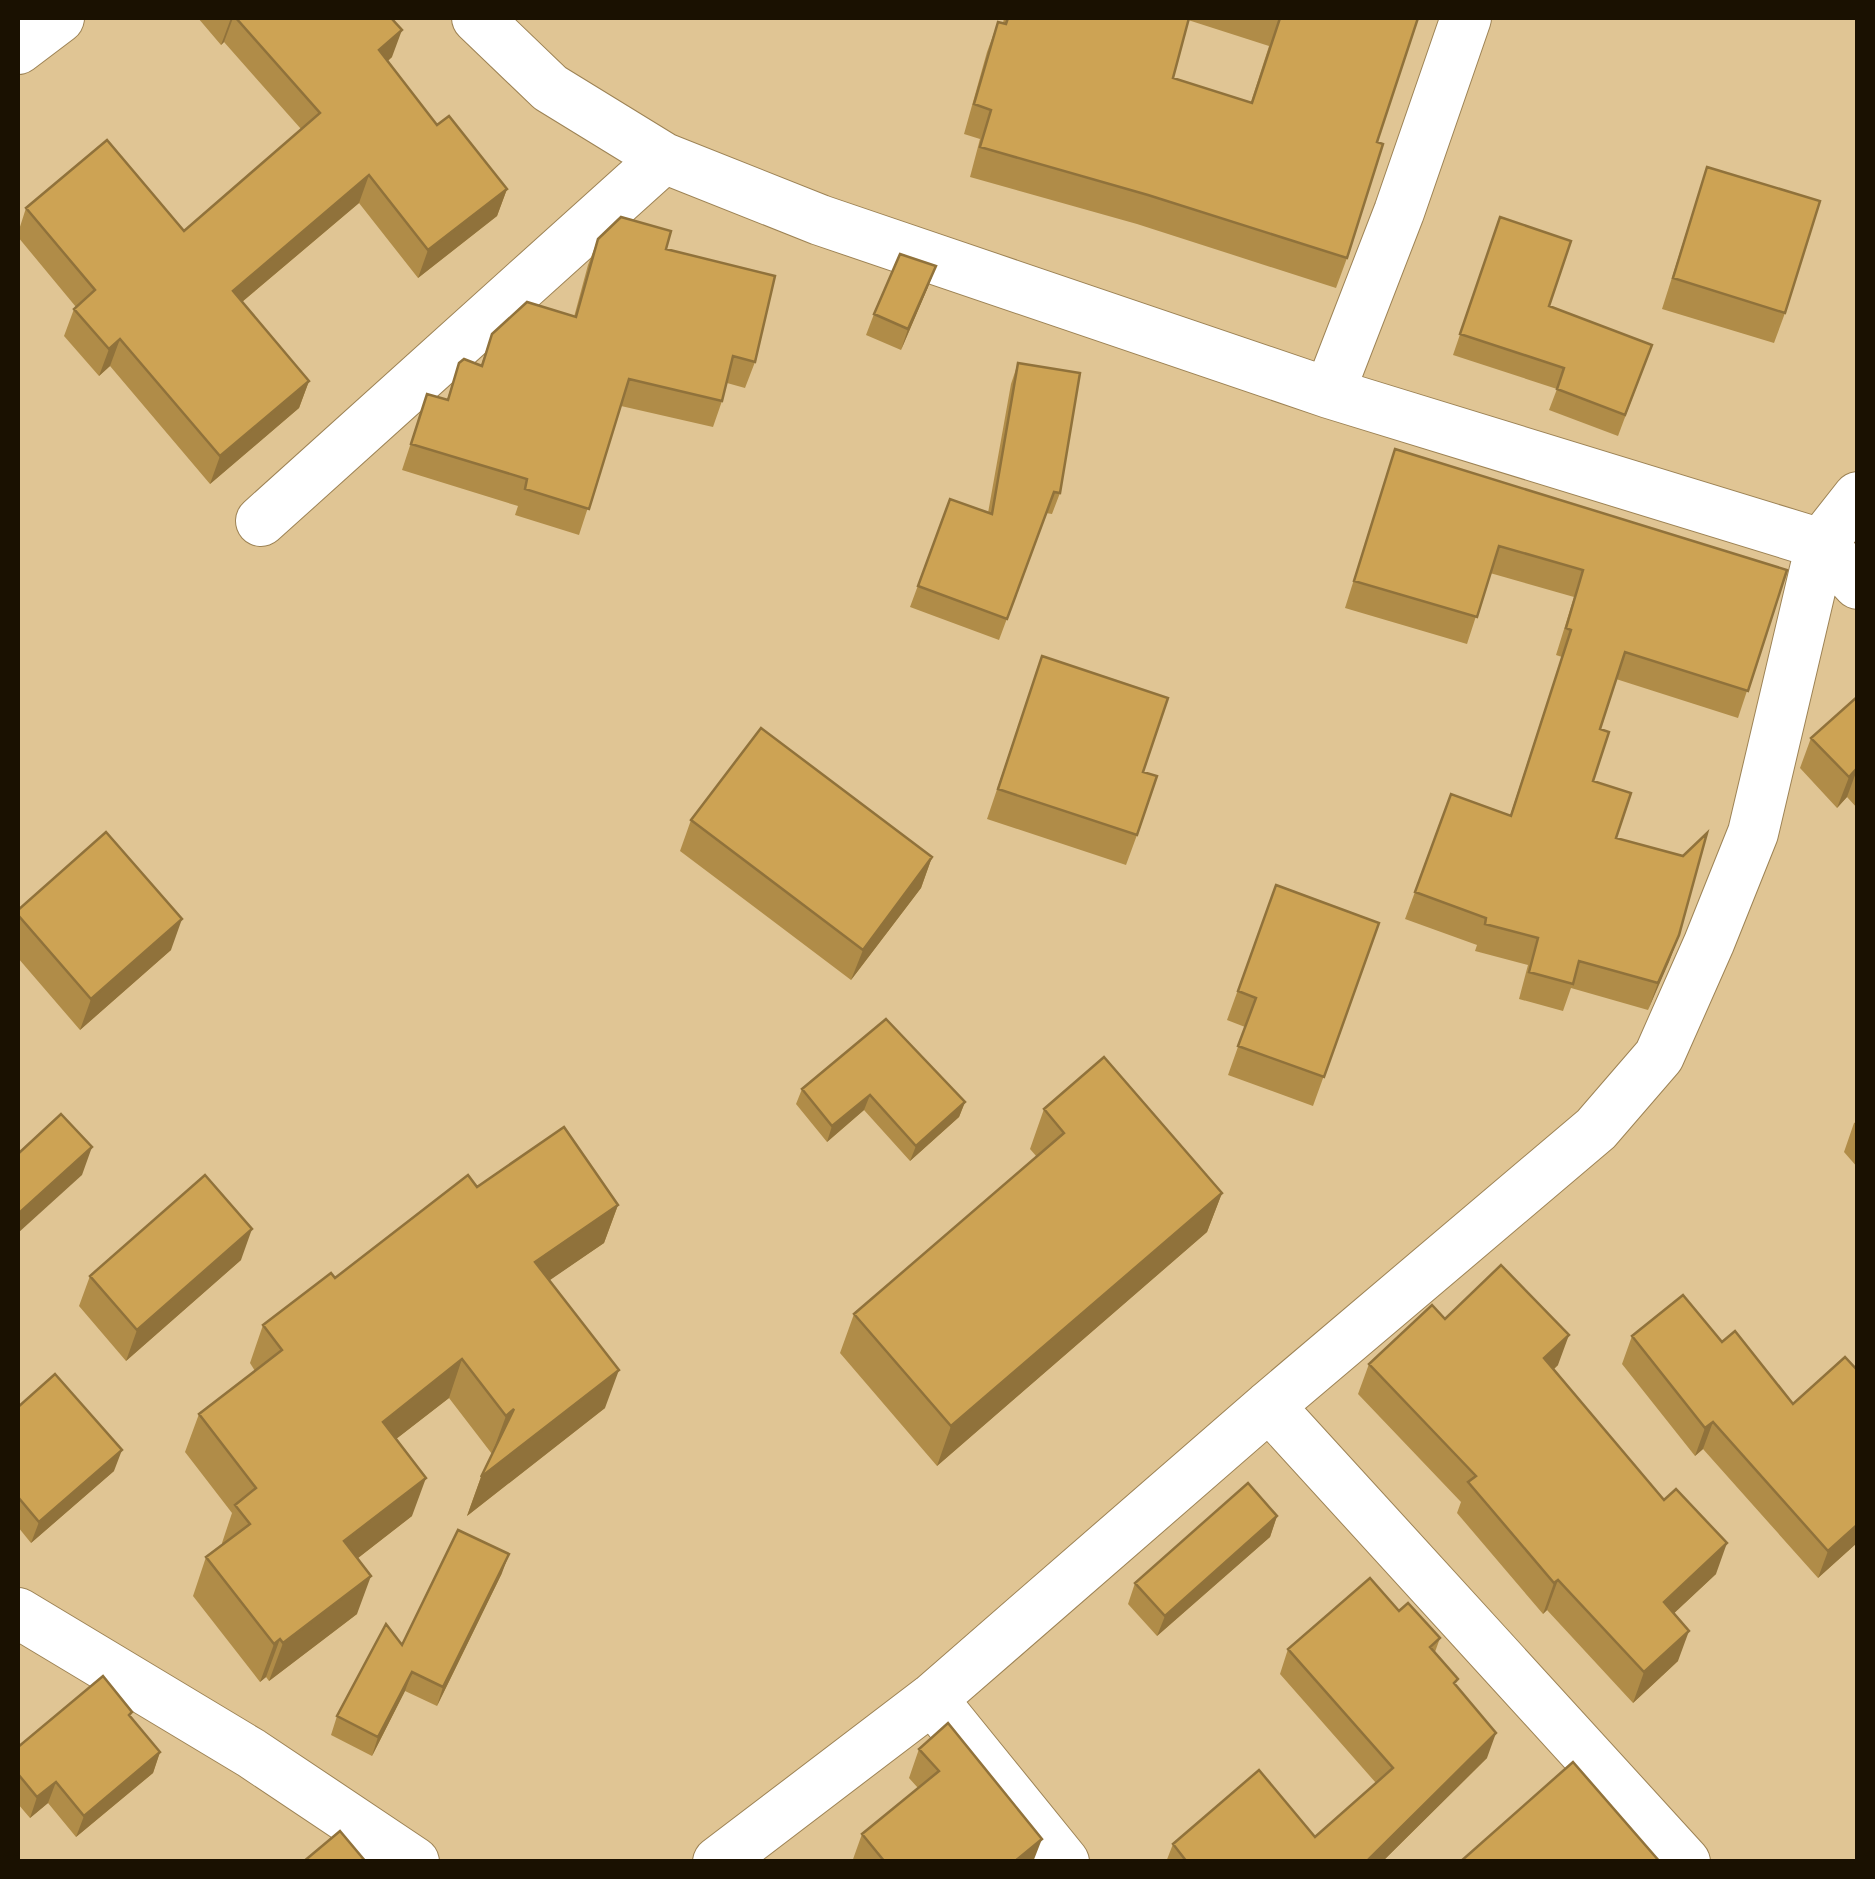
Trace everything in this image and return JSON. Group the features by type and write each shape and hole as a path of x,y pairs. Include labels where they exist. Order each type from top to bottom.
{"street":[{"path":"18,50 58,18"},
{"path":"477,18 550,88 664,158 820,220 1330,393 1821,544 1858,584"},
{"path":"1330,393 1399,212 1466,18"},
{"path":"261,521 664,158"},
{"path":"718,1862 932,1699 1596,1129 1659,1056 1753,834 1821,544 1858,497"},
{"path":"1270,1406 1685,1862"},
{"path":"18,1613 251,1753 414,1862"},
{"path":"932,1699 1064,1862"}],"building":[{"path":"236,18 391,18 402,30 379,50 437,125 449,116 507,189 428,250 369,175 233,291 309,381 220,456 120,339 109,349 74,309 95,290 26,208 107,140 184,231 320,113"},
{"path":"1008,18 1189,18 1173,78 1252,103 1280,18 1418,18 1377,142 1383,144 1347,258 980,147 991,110 974,104 998,22 1006,24"},
{"path":"1707,167 1820,201 1785,313 1673,278"},
{"path":"621,217 671,231 666,249 775,276 755,362 733,356 722,401 629,379 589,509 525,489 527,479 411,444 427,394 448,400 459,363 464,359 482,366 492,334 527,302 576,317 598,239"},
{"path":"1500,217 1571,241 1549,306 1652,345 1625,415 1557,389 1564,368 1460,334"},
{"path":"900,254 936,266 908,329 874,314"},
{"path":"1018,363 1080,373 1060,493 1054,492 1007,619 918,586 950,499 992,514"},
{"path":"1395,449 1787,570 1748,691 1625,652 1600,729 1609,732 1593,781 1631,793 1616,838 1683,856 1707,833 1679,935 1658,983 1579,961 1573,984 1529,972 1538,938 1485,924 1486,918 1415,892 1451,794 1511,816 1571,630 1566,628 1583,570 1499,546 1477,617 1354,581"},
{"path":"1042,656 1168,698 1143,772 1157,776 1137,835 998,789"},
{"path":"1858,696 1858,767 1849,777 1811,738"},
{"path":"761,728 932,857 863,950 691,820"},
{"path":"106,832 182,919 91,999 18,915 18,910"},
{"path":"1276,885 1379,923 1324,1077 1238,1046 1256,998 1238,991"},
{"path":"886,1019 965,1102 916,1146 870,1095 832,1126 802,1089"},
{"path":"1104,1057 1222,1193 951,1426 854,1314 1064,1133 1044,1109"},
{"path":"61,1114 92,1147 18,1214 18,1152"},
{"path":"564,1127 618,1205 535,1262 619,1370 481,1477 514,1409 506,1416 462,1359 383,1422 426,1478 344,1541 371,1576 283,1643 280,1639 274,1644 206,1557 250,1524 235,1505 256,1488 199,1414 282,1350 263,1325 331,1273 335,1278 468,1175 477,1187"},
{"path":"205,1175 252,1229 137,1330 90,1276"},
{"path":"1501,1265 1569,1335 1544,1358 1664,1500 1676,1489 1727,1543 1664,1602 1689,1631 1644,1672 1558,1580 1554,1583 1468,1482 1476,1476 1369,1364 1432,1305 1445,1319"},
{"path":"1683,1295 1722,1342 1735,1331 1793,1404 1845,1357 1858,1371 1858,1524 1828,1551 1713,1422 1705,1428 1632,1336"},
{"path":"55,1374 122,1450 39,1522 18,1497 18,1407"},
{"path":"1248,1483 1277,1516 1165,1616 1135,1583"},
{"path":"458,1530 509,1554 443,1687 412,1672 378,1737 337,1716 386,1624 402,1645"},
{"path":"1370,1578 1399,1611 1408,1603 1440,1638 1430,1647 1496,1733 1366,1862 1187,1862 1173,1844 1259,1770 1315,1837 1393,1768 1288,1649"},
{"path":"103,1676 160,1752 84,1816 56,1782 37,1797 18,1774 18,1747"},
{"path":"948,1723 1042,1839 1014,1862 885,1862 862,1834 939,1771 919,1749"},
{"path":"1573,1762 1660,1862 1460,1862"},
{"path":"340,1831 366,1862 303,1862"}]}
